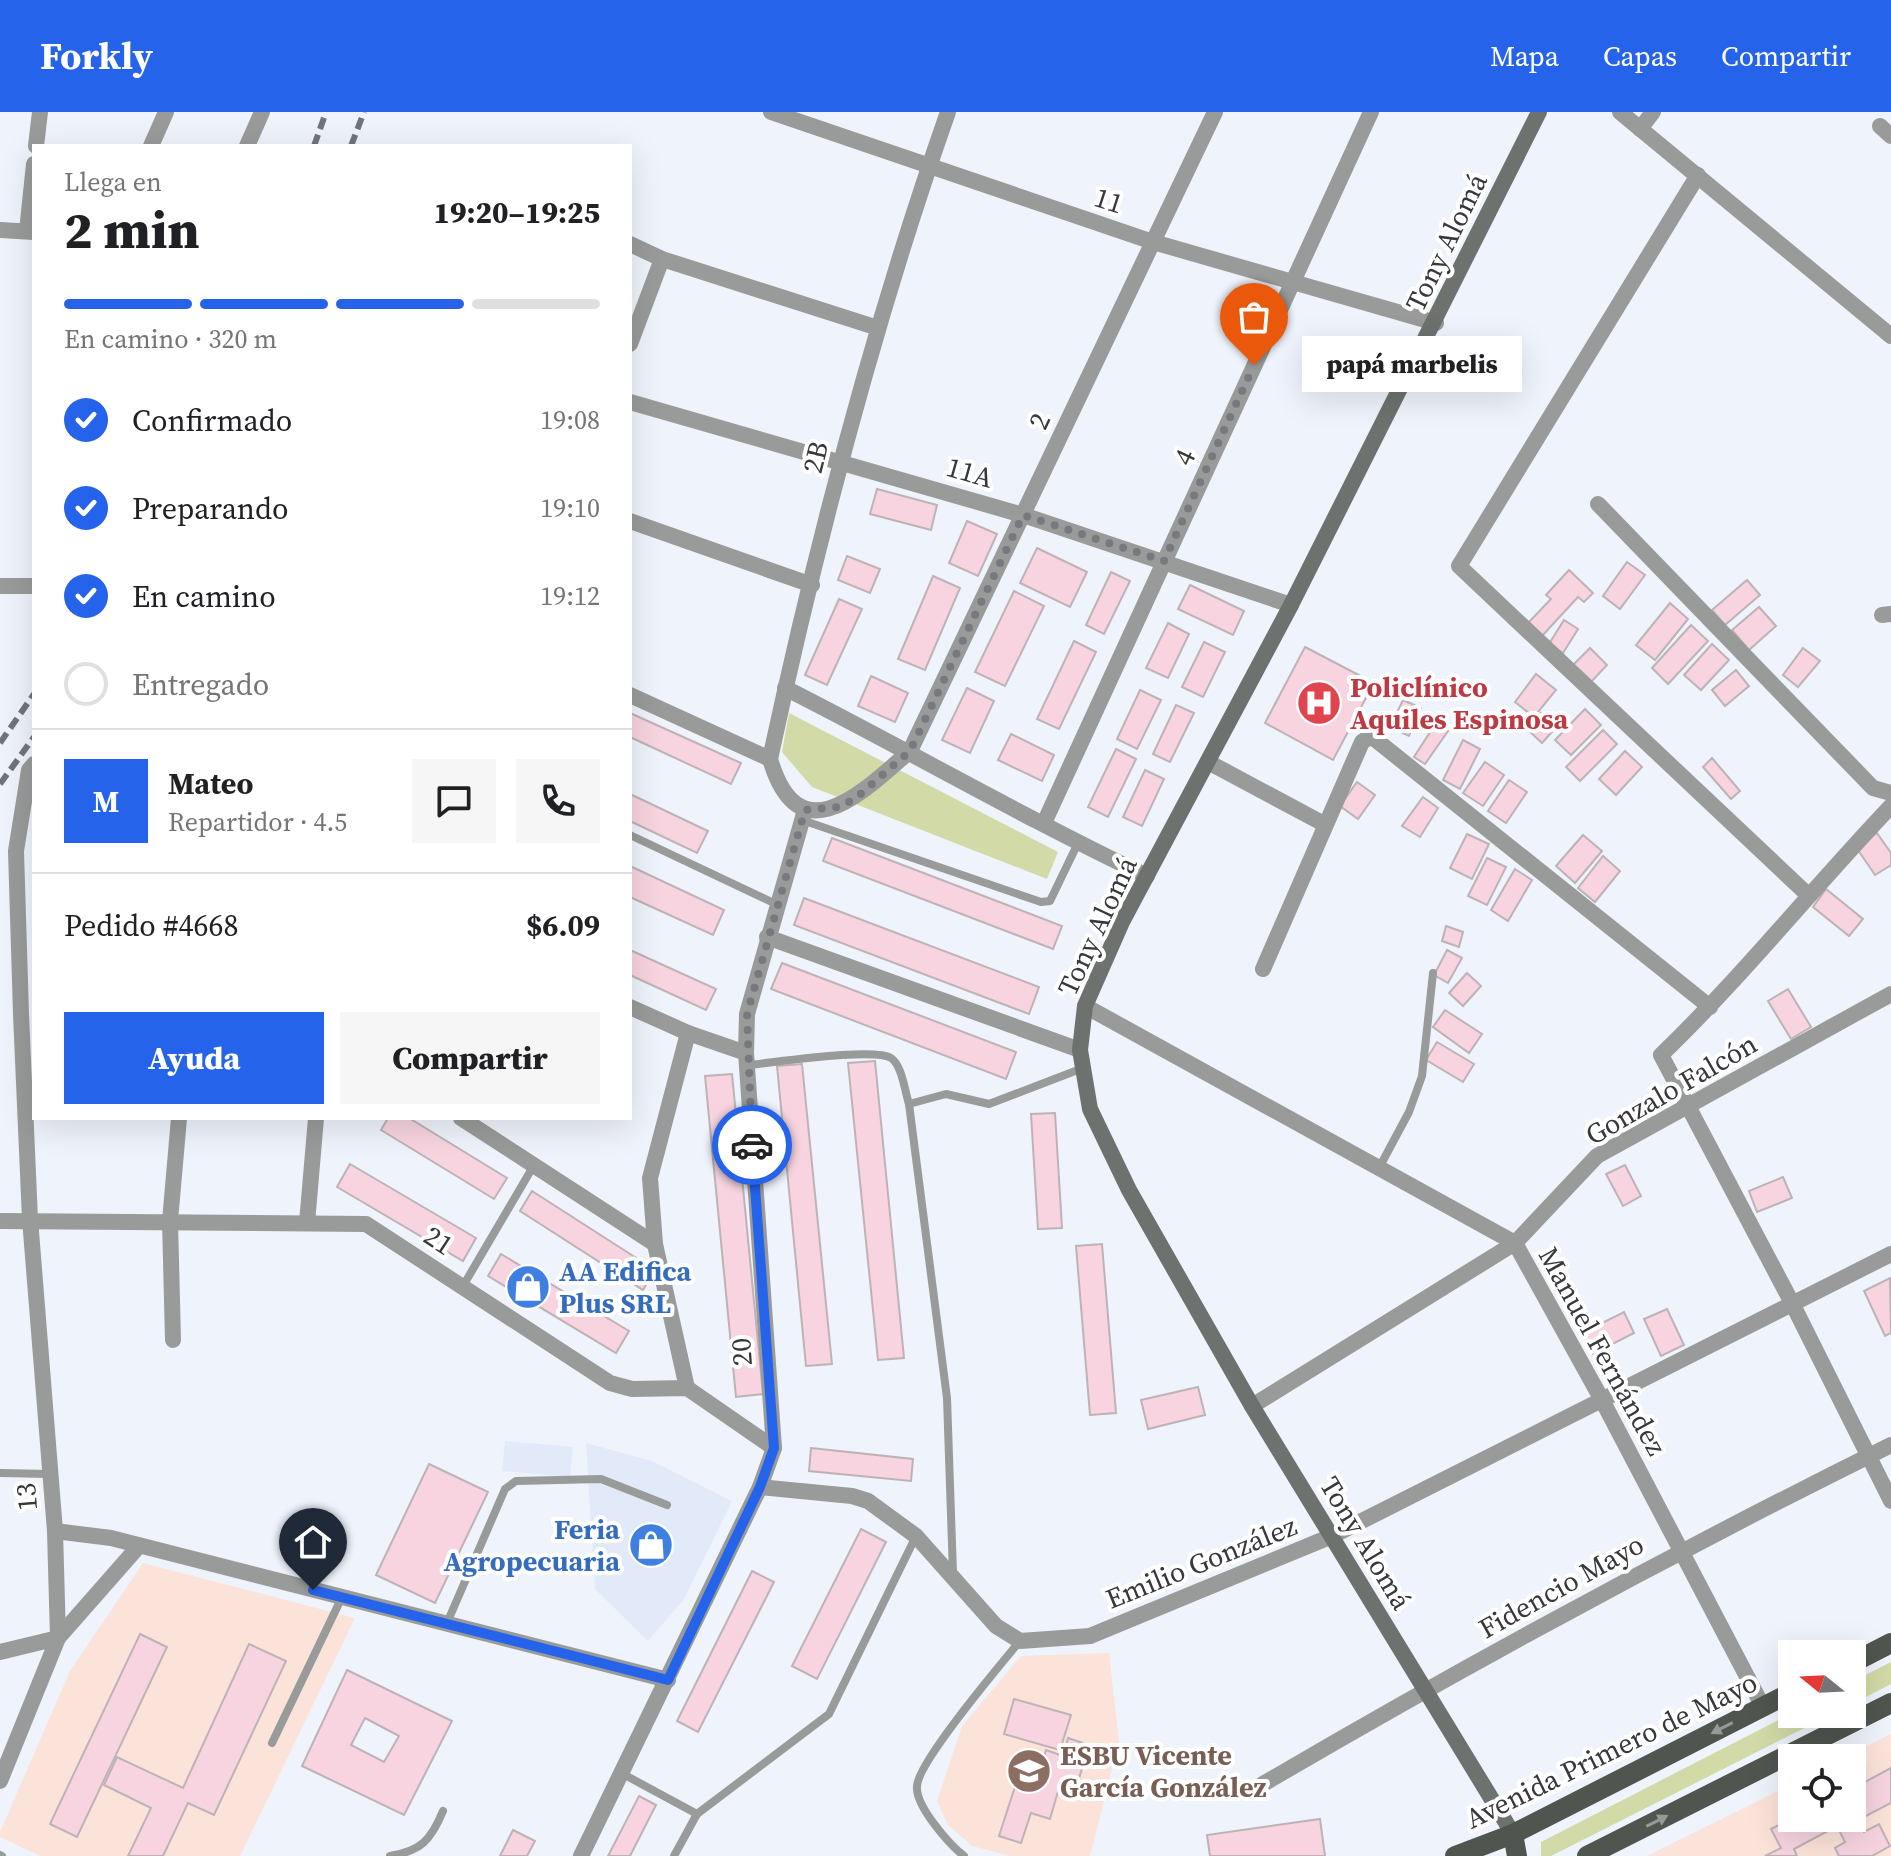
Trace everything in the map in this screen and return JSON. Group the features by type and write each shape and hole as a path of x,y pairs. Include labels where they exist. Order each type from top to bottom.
{"main road":[{"path":"1866,1656 1891,1643"},
{"name":"Avenida Primero de Mayo","path":"1455,1856 1513,1834 1778,1699"},
{"path":"1587,1856 1891,1703"},
{"path":"1513,1834 1517,1856"}],"street":[{"path":"36,144 40,112"},
{"path":"152,144 166,112"},
{"path":"248,144 262,112"},
{"name":"11","path":"771,112 928,168 1153,242 1436,323"},
{"name":"2B","path":"770,759 840,461 878,328 948,112"},
{"name":"2","path":"910,751 1215,112"},
{"name":"4","path":"1044,823 1371,112"},
{"name":"Tony Alomá","path":"1513,1834 1252,1406 1129,1190 1090,1109 1080,1050 1085,1006 1122,922 1291,605 1436,323 1539,112"},
{"path":"1620,112 1891,336"},
{"path":"1640,129 1653,112"},
{"path":"1698,175 1459,566 1807,894"},
{"path":"0,230 30,232 32,198"},
{"path":"632,245 662,259 878,328"},
{"path":"632,339 662,259"},
{"name":"11A","path":"632,403 1023,515 1291,605"},
{"path":"1598,504 1873,788 1891,793"},
{"path":"632,522 812,585"},
{"path":"0,586 32,586"},
{"path":"785,688 910,751 1078,843 1147,876"},
{"path":"632,696 770,759 778,786 803,814 840,807 856,798 910,751"},
{"path":"1263,969 1362,742 1371,736 1710,1007"},
{"path":"1208,762 1324,824"},
{"name":"13","path":"32,766 20,823 17,872 27,1014 30,1219 55,1531 58,1638"},
{"path":"1891,806 1807,894 1710,1007 1661,1055 1792,1303 1891,1501"},
{"name":"20","path":"581,1856 760,1487 774,1448 746,1059 747,1014 803,814"},
{"path":"767,937 1080,1050"},
{"name":"Gonzalo Falcón","path":"1252,1406 1515,1243 1597,1156 1690,1108 1891,994"},
{"name":"Manuel Fernández","path":"1085,1006 1515,1243 1602,1400 1763,1707"},
{"path":"632,1008 746,1059"},
{"path":"688,1033 650,1178 655,1244 687,1388 774,1448"},
{"path":"173,1340 170,1221 179,1120"},
{"path":"307,1223 316,1120"},
{"path":"464,1120 655,1244"},
{"name":"21","path":"0,1221 366,1224 610,1383 632,1389 687,1388"},
{"name":"Emilio González","path":"1020,1641 1090,1636 1332,1536 1891,1254"},
{"name":"Fidencio Mayo","path":"1263,1784 1425,1689 1681,1550 1891,1445"},
{"path":"760,1487 860,1499 916,1536 996,1626 1020,1641"},
{"path":"55,1531 111,1538 668,1680"},
{"name":"13","path":"0,1781 58,1638 138,1547"},
{"path":"0,1652 58,1638"}],"lane":[{"path":"803,814 1041,902 1050,901 1078,843"},
{"path":"632,836 776,904"},
{"path":"1379,1169 1409,1112 1422,1076 1433,973"},
{"path":"746,1059 861,1054 886,1056 896,1064 909,1104 947,1398 953,1577"},
{"path":"909,1104 946,1094 989,1104 1083,1068"},
{"path":"463,1286 534,1165"},
{"path":"0,1473 50,1474"},
{"path":"447,1623 505,1489 516,1481 601,1479 667,1505"},
{"path":"674,1856 697,1814 829,1714 916,1536"},
{"path":"272,1743 343,1597"},
{"path":"964,1856 948,1844 919,1799 917,1786 921,1772 968,1705 1020,1641"},
{"path":"623,1774 697,1814"},
{"path":"390,1856 419,1849 435,1830 443,1811"}],"shaded area":[{"path":"505,1441 573,1447 570,1477 502,1471"},
{"name":"Feria Agropecuaria","path":"586,1443 652,1461 732,1501 684,1599 648,1641 595,1589"},
{"path":"143,1563 355,1618 240,1856 40,1856 0,1837 0,1832 70,1671"},
{"name":"ESBU Vicente García González","path":"1109,1653 1119,1741 1090,1856 1010,1856 972,1846 948,1825 937,1801 962,1726 1021,1656"},
{"path":"1891,1734 1891,1856 1647,1856 1778,1791 1778,1832 1866,1832 1866,1746"}],"green space":[{"path":"789,713 1058,852 1047,879 812,787 782,752"},
{"path":"1891,1662 1891,1684 1866,1697 1866,1675"},
{"path":"1778,1720 1778,1728 1804,1728 1551,1856 1541,1856 1541,1842"}],"building":[{"path":"877,489 937,505 931,530 870,514"},
{"path":"967,521 997,534 978,576 949,563"},
{"path":"1037,548 1087,572 1070,607 1020,583"},
{"path":"847,556 880,569 870,593 838,580"},
{"path":"1627,562 1645,575 1620,609 1603,596"},
{"path":"1569,570 1593,593 1584,602 1578,597 1542,636 1528,623 1551,599 1546,595"},
{"path":"1111,572 1130,581 1104,634 1086,625"},
{"path":"933,576 960,588 925,670 898,659"},
{"path":"1747,580 1760,595 1725,625 1712,610"},
{"path":"1190,585 1244,611 1233,635 1178,609"},
{"path":"1014,591 1044,606 1005,686 975,672"},
{"path":"839,599 862,609 827,685 805,675"},
{"path":"1670,603 1688,619 1655,660 1636,645"},
{"path":"1759,607 1776,626 1749,650 1732,630"},
{"path":"1564,620 1578,629 1563,653 1549,644"},
{"path":"1168,623 1189,634 1168,678 1146,668"},
{"path":"1691,625 1708,641 1668,684 1652,668"},
{"path":"1074,641 1096,652 1059,729 1037,719"},
{"path":"1204,642 1225,652 1203,697 1182,687"},
{"path":"1712,644 1729,660 1701,690 1684,675"},
{"name":"Policlínico Aquiles Espinosa","path":"1305,647 1374,683 1333,760 1265,723"},
{"path":"1590,648 1607,665 1589,684 1571,667"},
{"path":"1803,648 1820,661 1798,687 1783,675"},
{"path":"1736,670 1749,686 1725,706 1712,690"},
{"path":"1536,674 1556,690 1534,717 1515,702"},
{"path":"871,676 908,693 895,722 858,706"},
{"path":"967,688 994,701 970,753 942,740"},
{"path":"1140,690 1161,700 1137,749 1117,739"},
{"path":"1403,700 1421,708 1409,736 1390,727"},
{"path":"1176,705 1194,713 1170,762 1153,754"},
{"path":"1585,709 1601,725 1571,755 1555,740"},
{"path":"1541,713 1547,718 1550,715 1560,723 1542,743 1527,729"},
{"path":"632,714 741,763 731,784 632,738"},
{"path":"1436,723 1448,731 1425,764 1414,757"},
{"path":"1603,730 1617,744 1580,781 1566,767"},
{"path":"1011,734 1054,755 1042,781 998,760"},
{"path":"1463,740 1480,749 1460,789 1443,780"},
{"path":"1116,749 1136,759 1108,817 1088,807"},
{"path":"1625,751 1642,767 1616,795 1599,779"},
{"path":"1712,758 1740,791 1731,799 1703,767"},
{"path":"1485,762 1504,775 1483,806 1463,793"},
{"path":"1145,770 1164,779 1142,826 1123,817"},
{"path":"1509,780 1527,792 1506,823 1488,811"},
{"path":"1357,782 1375,795 1358,819 1340,806"},
{"path":"632,795 708,831 697,853 632,822"},
{"path":"1423,797 1438,808 1420,837 1402,826"},
{"path":"1877,833 1891,853 1891,865 1875,875 1856,847"},
{"path":"1467,834 1489,844 1472,879 1450,868"},
{"path":"1583,835 1602,851 1575,883 1556,866"},
{"path":"832,838 1062,926 1053,949 823,861"},
{"path":"1603,856 1620,871 1595,902 1578,888"},
{"path":"1487,858 1506,867 1487,905 1468,896"},
{"path":"632,867 724,910 713,935 632,898"},
{"path":"1515,869 1532,880 1508,921 1491,910"},
{"path":"1826,889 1863,919 1849,936 1813,907"},
{"path":"804,898 1039,987 1029,1014 794,925"},
{"path":"1446,926 1463,932 1459,947 1442,941"},
{"path":"1447,950 1462,958 1448,983 1434,975"},
{"path":"632,951 716,989 706,1010 632,976"},
{"path":"782,963 1016,1052 1006,1079 771,989"},
{"path":"1467,973 1481,986 1463,1006 1449,993"},
{"path":"1788,989 1811,1027 1791,1039 1768,1001"},
{"path":"1445,1010 1482,1034 1469,1053 1433,1027"},
{"path":"1437,1042 1474,1064 1463,1082 1426,1060"},
{"path":"875,1061 904,1358 878,1360 848,1063"},
{"path":"802,1064 832,1364 806,1366 777,1066"},
{"path":"732,1074 763,1394 736,1397 705,1076"},
{"path":"1055,1113 1062,1228 1038,1229 1031,1114"},
{"path":"387,1120 412,1120 507,1178 494,1199 381,1130"},
{"path":"350,1164 476,1238 463,1261 337,1187"},
{"path":"1625,1165 1641,1196 1623,1206 1606,1174"},
{"path":"1783,1177 1792,1198 1757,1212 1749,1191"},
{"path":"532,1191 655,1270 643,1290 520,1211"},
{"path":"1102,1244 1116,1413 1090,1415 1076,1246"},
{"path":"501,1254 629,1331 616,1353 488,1276"},
{"path":"1890,1278 1891,1333 1885,1336 1864,1291"},
{"path":"1667,1309 1684,1345 1661,1356 1644,1319"},
{"path":"1624,1312 1634,1333 1593,1354 1582,1333"},
{"path":"1198,1387 1205,1415 1148,1429 1141,1400"},
{"path":"811,1448 913,1459 911,1481 809,1471"},
{"path":"429,1464 488,1492 435,1603 376,1575"},
{"path":"861,1529 886,1542 817,1679 792,1666"},
{"path":"752,1571 774,1582 698,1732 677,1721"},
{"path":"140,1634 167,1647 77,1837 50,1824"},
{"path":"249,1644 286,1661 214,1815 188,1803 163,1856 128,1856 151,1808 104,1785 117,1757 183,1788"},
{"path":"347,1670 452,1721 404,1815 302,1766","holes":["365,1718 399,1736 384,1762 351,1745"]},
{"path":"1014,1699 1071,1715 1060,1750 1004,1734"},
{"path":"1068,1738 1089,1745 1075,1792 1059,1788 1050,1819 1031,1813 1021,1843 999,1836 1021,1768 1039,1774 1046,1750 1063,1756"},
{"path":"1891,1768 1891,1803 1866,1816 1866,1781"},
{"path":"639,1796 656,1805 630,1856 608,1856"},
{"path":"1320,1819 1325,1856 1210,1856 1207,1835"},
{"path":"1879,1824 1890,1846 1872,1856 1839,1856 1835,1848 1845,1842 1840,1832 1866,1832"},
{"path":"1778,1825 1778,1832 1826,1832 1794,1849 1797,1856 1765,1856 1781,1848 1771,1829"},
{"path":"513,1830 535,1841 527,1856 500,1856"}],"railway":[{"path":"315,144 326,112"},
{"path":"352,144 364,112"},
{"path":"0,743 32,697"},
{"path":"0,784 32,740"}],"way so far":[{"path":"752,1145 746,1053 747,1014 805,810 840,807 856,798 910,751 1023,515 1164,561 1254,365"}],"place":[{"name":"papá marbelis","path":"1254,365"},
{"name":"Policlínico Aquiles Espinosa","path":"1319,703"},
{"name":"AA Edifica Plus SRL","path":"528,1287"},
{"name":"Feria Agropecuaria","path":"651,1545"},
{"name":"ESBU Vicente García González","path":"1029,1771"}],"route":[{"path":"313,1590 668,1680 760,1487 774,1448 752,1145"}]}
